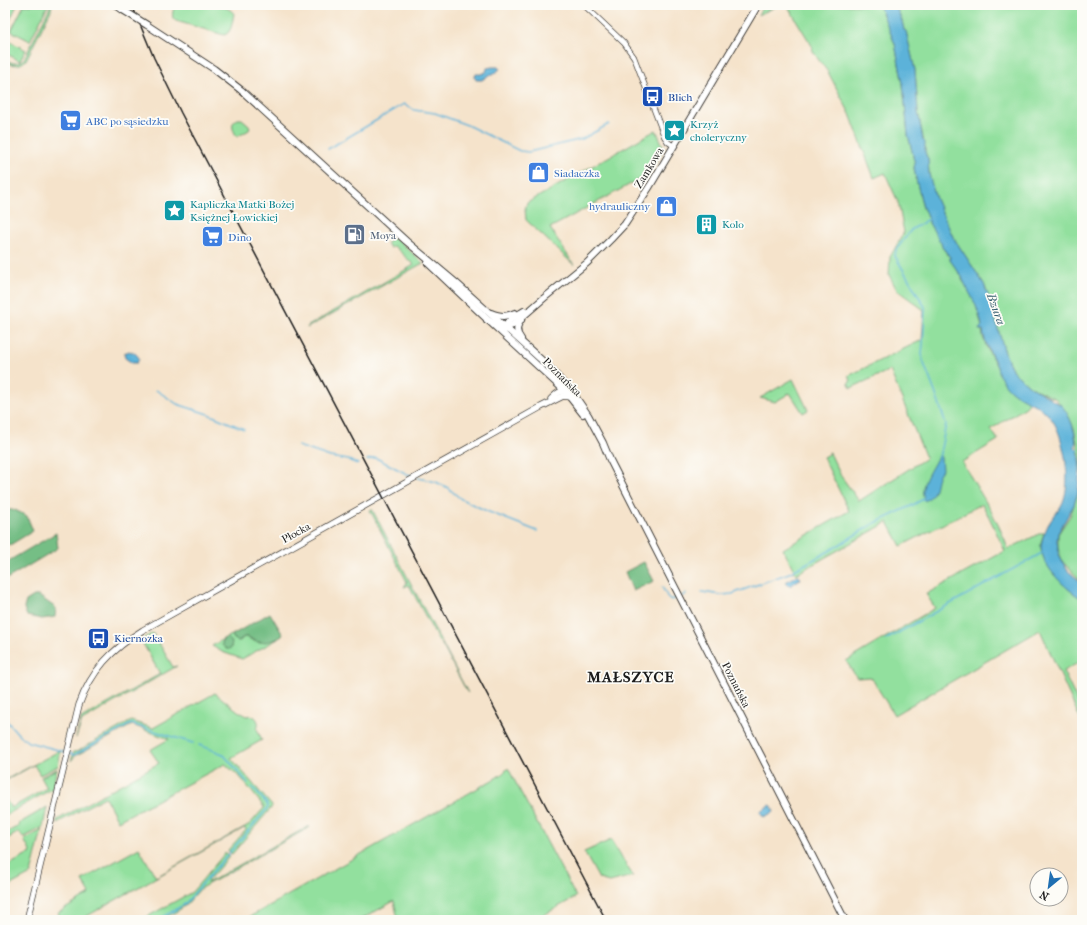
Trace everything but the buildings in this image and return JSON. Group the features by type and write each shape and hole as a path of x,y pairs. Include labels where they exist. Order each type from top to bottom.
{"main road":[{"name":"Poznańska","path":"116,5 228,79 412,246 415,247 486,310 547,366 564,391 577,399 588,415 603,444 845,920"},
{"name":"Zamkowa","path":"505,328 512,325 526,311 587,263 616,234 635,209 758,5"},
{"name":"Poznańska","path":"412,246 413,249 437,273 570,397 585,416 600,445 610,460"},
{"name":"Zamkowa","path":"486,310 498,316 506,316 526,311"},
{"name":"Zamkowa","path":"526,311 516,329 518,336 526,347"},
{"name":"Poznańska","path":"487,320 499,327 505,328"},
{"path":"505,328 507,338"},
{"path":"552,398 556,390 556,384"},
{"name":"Płocka","path":"544,405 559,392 564,391"},
{"name":"Płocka","path":"27,920 80,702 89,682 105,660 133,636 544,405 564,391"}],"street":[{"path":"584,5 629,49 638,66 664,136 668,142 674,146"}],"green space":[{"path":"198,4 224,7 234,14 230,30 224,35 176,21 173,18 175,5"},
{"path":"8,5 17,5 9,22 5,20 5,12"},
{"path":"24,5 48,5 30,41 11,31"},
{"path":"50,5 52,5 51,10 26,60 21,64 16,65 5,62 5,60 17,63 24,59"},
{"path":"764,5 780,5 758,15"},
{"path":"787,5 879,5 895,44 903,84 908,135 915,163 914,168 923,208 942,247 962,277 962,280 975,302 987,348 1006,384 1010,390 1030,402 1026,407 991,429 998,440 962,462 999,526 1008,549 1041,533 1044,533 1041,545 1045,561 1062,583 1082,599 1082,661 1063,671 1080,707 1082,705 1082,723 1040,630 894,715 871,677 857,678 846,661 935,608 926,594 1005,551 982,504 901,546 888,522 796,574 783,549 849,511 823,457 830,453 841,476 859,501 926,458 890,370 851,388 848,383 851,381 848,376 922,340 924,310 897,290 889,275 890,257 904,232 898,202 885,173 874,178 850,114 828,72 813,51 812,46"},
{"path":"895,5 1082,5 1082,483 1080,458 1074,428 1067,413 1056,399 1031,387 1013,371 1005,353 984,284 953,237 936,199 931,185 928,159 925,151 918,112 915,70 906,32"},
{"path":"7,40 26,50 20,61 5,53 5,44"},
{"path":"238,119 242,119 249,125 250,128 237,137 233,129 233,123"},
{"path":"656,130 664,148 649,174 550,228 574,265 526,220 525,209 527,203"},
{"path":"392,238 398,240 423,263 307,328 308,326 414,265 394,246 390,248 387,243"},
{"path":"793,379 808,410 803,413 790,393 775,402 760,398"},
{"path":"1082,483 1082,581 1062,561 1058,548 1058,534 1070,516"},
{"path":"372,509 468,693 409,585 404,587 407,582 370,510"},
{"path":"5,510 15,510 27,516 33,531 10,545 5,543"},
{"path":"56,533 58,548 5,580 5,563"},
{"path":"644,562 654,581 633,591 625,572"},
{"path":"34,596 39,596 56,608 55,617 42,619 27,616 24,608 26,601"},
{"path":"270,613 283,635 281,637 266,642 258,642 249,637 245,637 238,641 234,639 232,635"},
{"path":"153,633 173,667 177,666 82,721 76,738 81,719 160,674 141,640"},
{"path":"232,635 234,639 240,641 244,637 256,642 278,639 242,659 222,652 212,646 223,639 222,642 230,640 227,637"},
{"path":"227,637 232,642 231,648 229,649 226,649 222,645 223,639"},
{"path":"215,693 238,711 247,716 250,715 255,717 258,721 257,729 262,740 231,758 272,807 232,854 228,850 246,829 244,828 80,920 62,920 58,913 90,894 82,880 139,848 156,877 250,824 264,808 241,778 225,764 118,821 105,797 57,823 57,820 159,763 150,750 169,739 132,725 75,756 71,761 74,751 78,751 131,721 153,728"},
{"path":"61,750 58,766 40,775 34,765 5,781 5,780"},
{"path":"508,768 576,897 535,920 398,920 394,901 360,920 244,920 494,779"},
{"path":"57,769 52,789 6,815 5,798 11,808 47,788 41,777"},
{"path":"47,807 43,827 23,838 19,832 5,840 5,833 19,826 18,824"},
{"path":"309,826 310,827 201,888 186,905 162,920 143,919 192,892 225,853 229,857 207,883"},
{"path":"42,830 31,874 5,888 5,867 31,853 24,840"},
{"path":"611,840 633,876 609,882 599,879 584,852"}],"water":[{"path":"879,5 895,5 904,30 906,31 915,70 918,112 923,140 925,142 929,174 936,199 953,237 984,284 1009,363 1013,371 1031,387 1061,405 1072,425 1076,443 1075,448 1078,449 1080,470 1078,492 1074,505 1058,533 1057,541 1059,555 1063,563 1068,571 1082,583 1082,599 1069,590 1056,577 1046,563 1041,548 1042,539 1048,525 1064,499 1067,483 1065,457 1060,436 1053,421 1046,413 1015,394 1000,377 983,330 979,330 982,326 979,313 962,277 942,247 929,223 929,219 923,208 916,179 914,168 915,163 908,135 903,84 895,44"},
{"path":"498,67 500,69 482,80 476,80 474,76 476,74 486,72 487,68"},
{"path":"129,351 138,356 139,359 137,363 132,363 125,358 124,353"},
{"path":"938,456 941,457 942,470 939,474 933,494 925,501 923,496 924,484"},
{"path":"797,575 800,579 790,586 787,585 787,581"},
{"path":"770,805 772,806 774,812 764,817 760,811"}],"waterway":[{"path":"328,149 404,104 414,110 435,113 467,125 520,151 529,152 582,139 609,124"},
{"path":"929,219 911,230 896,250 895,256 925,307 922,354 923,361 946,424 939,458"},
{"path":"156,390 177,404 208,414 244,429"},
{"path":"298,446 330,457 348,460 358,464"},
{"path":"367,460 375,458 378,459 414,476"},
{"path":"418,478 436,482 448,488 461,499 537,531"},
{"path":"702,592 722,595 732,594 789,573 873,524 925,498"},
{"path":"885,640 1042,553"},
{"path":"662,587 668,598 672,600 678,597"},
{"path":"682,596 686,594"},
{"path":"5,719 19,735 28,742 66,752"},
{"path":"70,753 74,755 131,724 193,743"},
{"path":"199,745 223,754 248,783"},
{"path":"158,920 185,904 267,809 267,804 252,787"}],"railway":[{"path":"132,5 154,58 181,113 606,920"}],"place":[{"name":"Blich","path":"653,97"},
{"name":"ABC po sąsiedzku","path":"70,121"},
{"name":"Krzyż choleryczny","path":"674,130"},
{"name":"Siadaczka","path":"539,173"},
{"name":"hydrauliczny","path":"666,206"},
{"name":"Kapliczka Matki Bożej Księżnej Łowickiej","path":"175,210"},
{"name":"Kolo","path":"706,224"},
{"name":"Moya","path":"354,235"},
{"name":"Dino","path":"213,237"},
{"name":"Kiernozka","path":"99,638"}],"district":[{"name":"MAŁSZYCE","path":"631,677"}],"water label":[{"name":"Bzura","path":"996,309"}]}
